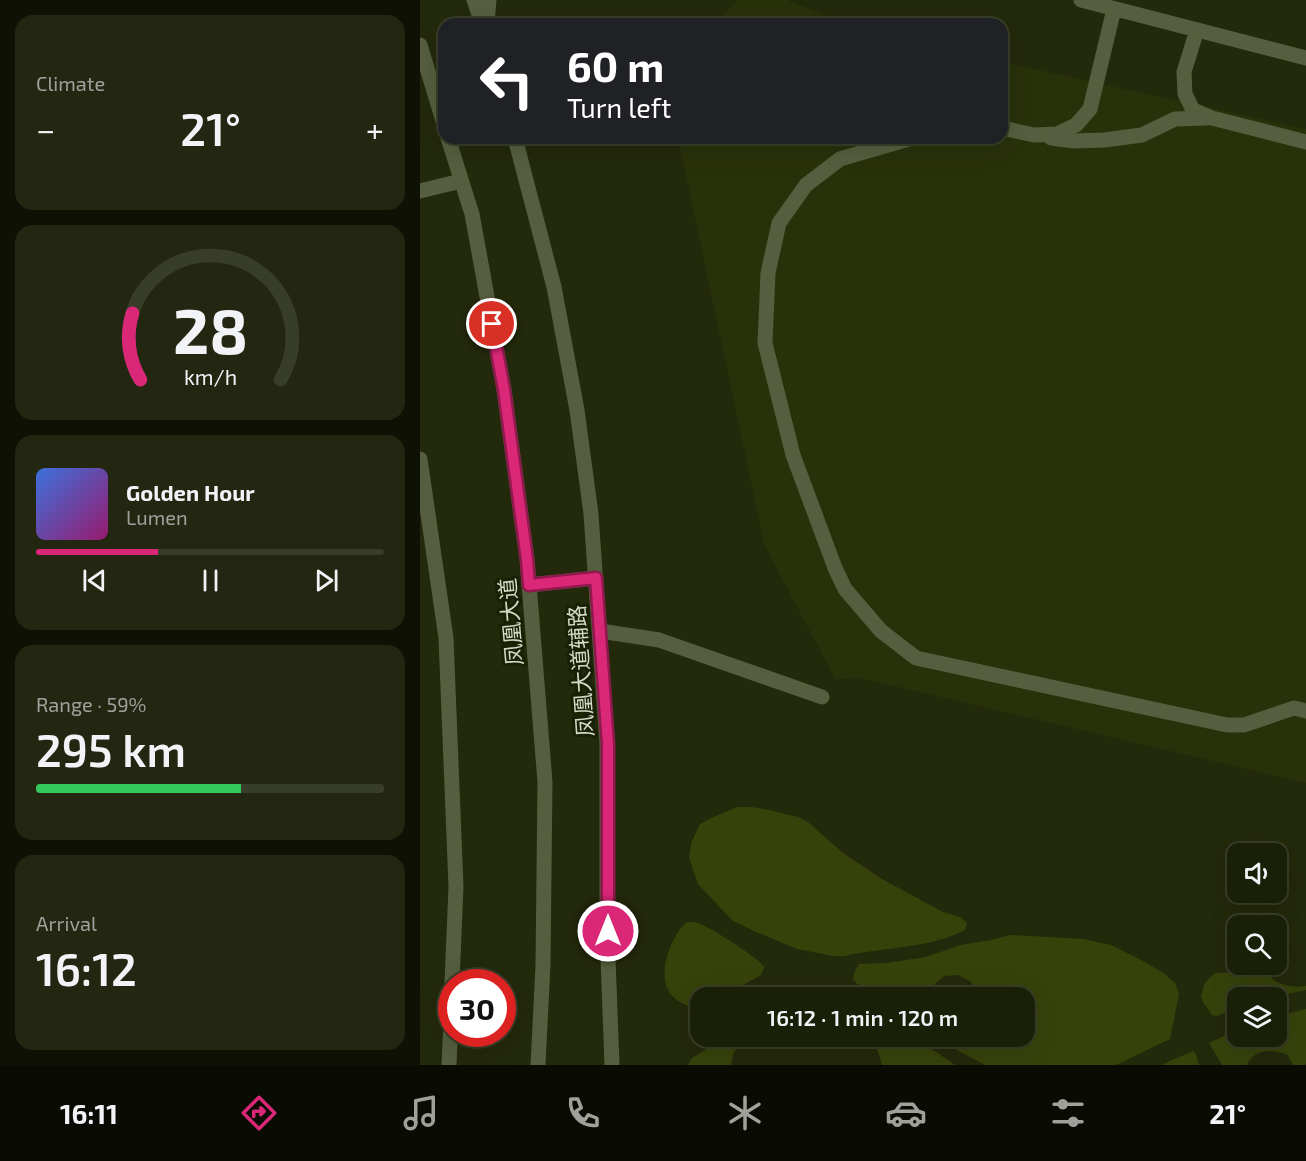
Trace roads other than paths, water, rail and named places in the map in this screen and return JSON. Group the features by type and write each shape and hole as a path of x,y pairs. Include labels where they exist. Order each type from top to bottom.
{"main road":[{"path":"474,0 480,18"},
{"path":"488,18 489,0"},
{"path":"1081,0 1306,57"},
{"path":"1034,135 1057,134 1076,125 1089,109 1114,9"},
{"path":"1197,30 1184,72 1185,94 1192,110 1212,118 1306,142"},
{"path":"420,45 438,104"},
{"path":"1008,129 1074,141 1104,140 1142,135 1175,119 1212,118"},
{"name":"凤凰大道","path":"450,144 472,214 504,390 527,559 544,782 543,965 538,1065"},
{"name":"凤凰大道辅路","path":"517,144 554,286 577,410 591,514 608,744 608,931 612,1065"},
{"path":"891,144 840,159 806,185 779,223 768,273 765,343 796,465 845,589 881,631 916,658 1227,725 1244,725 1294,708 1306,711"},
{"path":"420,191 461,181"},
{"path":"420,459 446,638 456,887 453,969"},
{"path":"529,585 596,578"},
{"path":"600,631 659,640 822,697"},
{"path":"449,1065 450,1047"}]}
